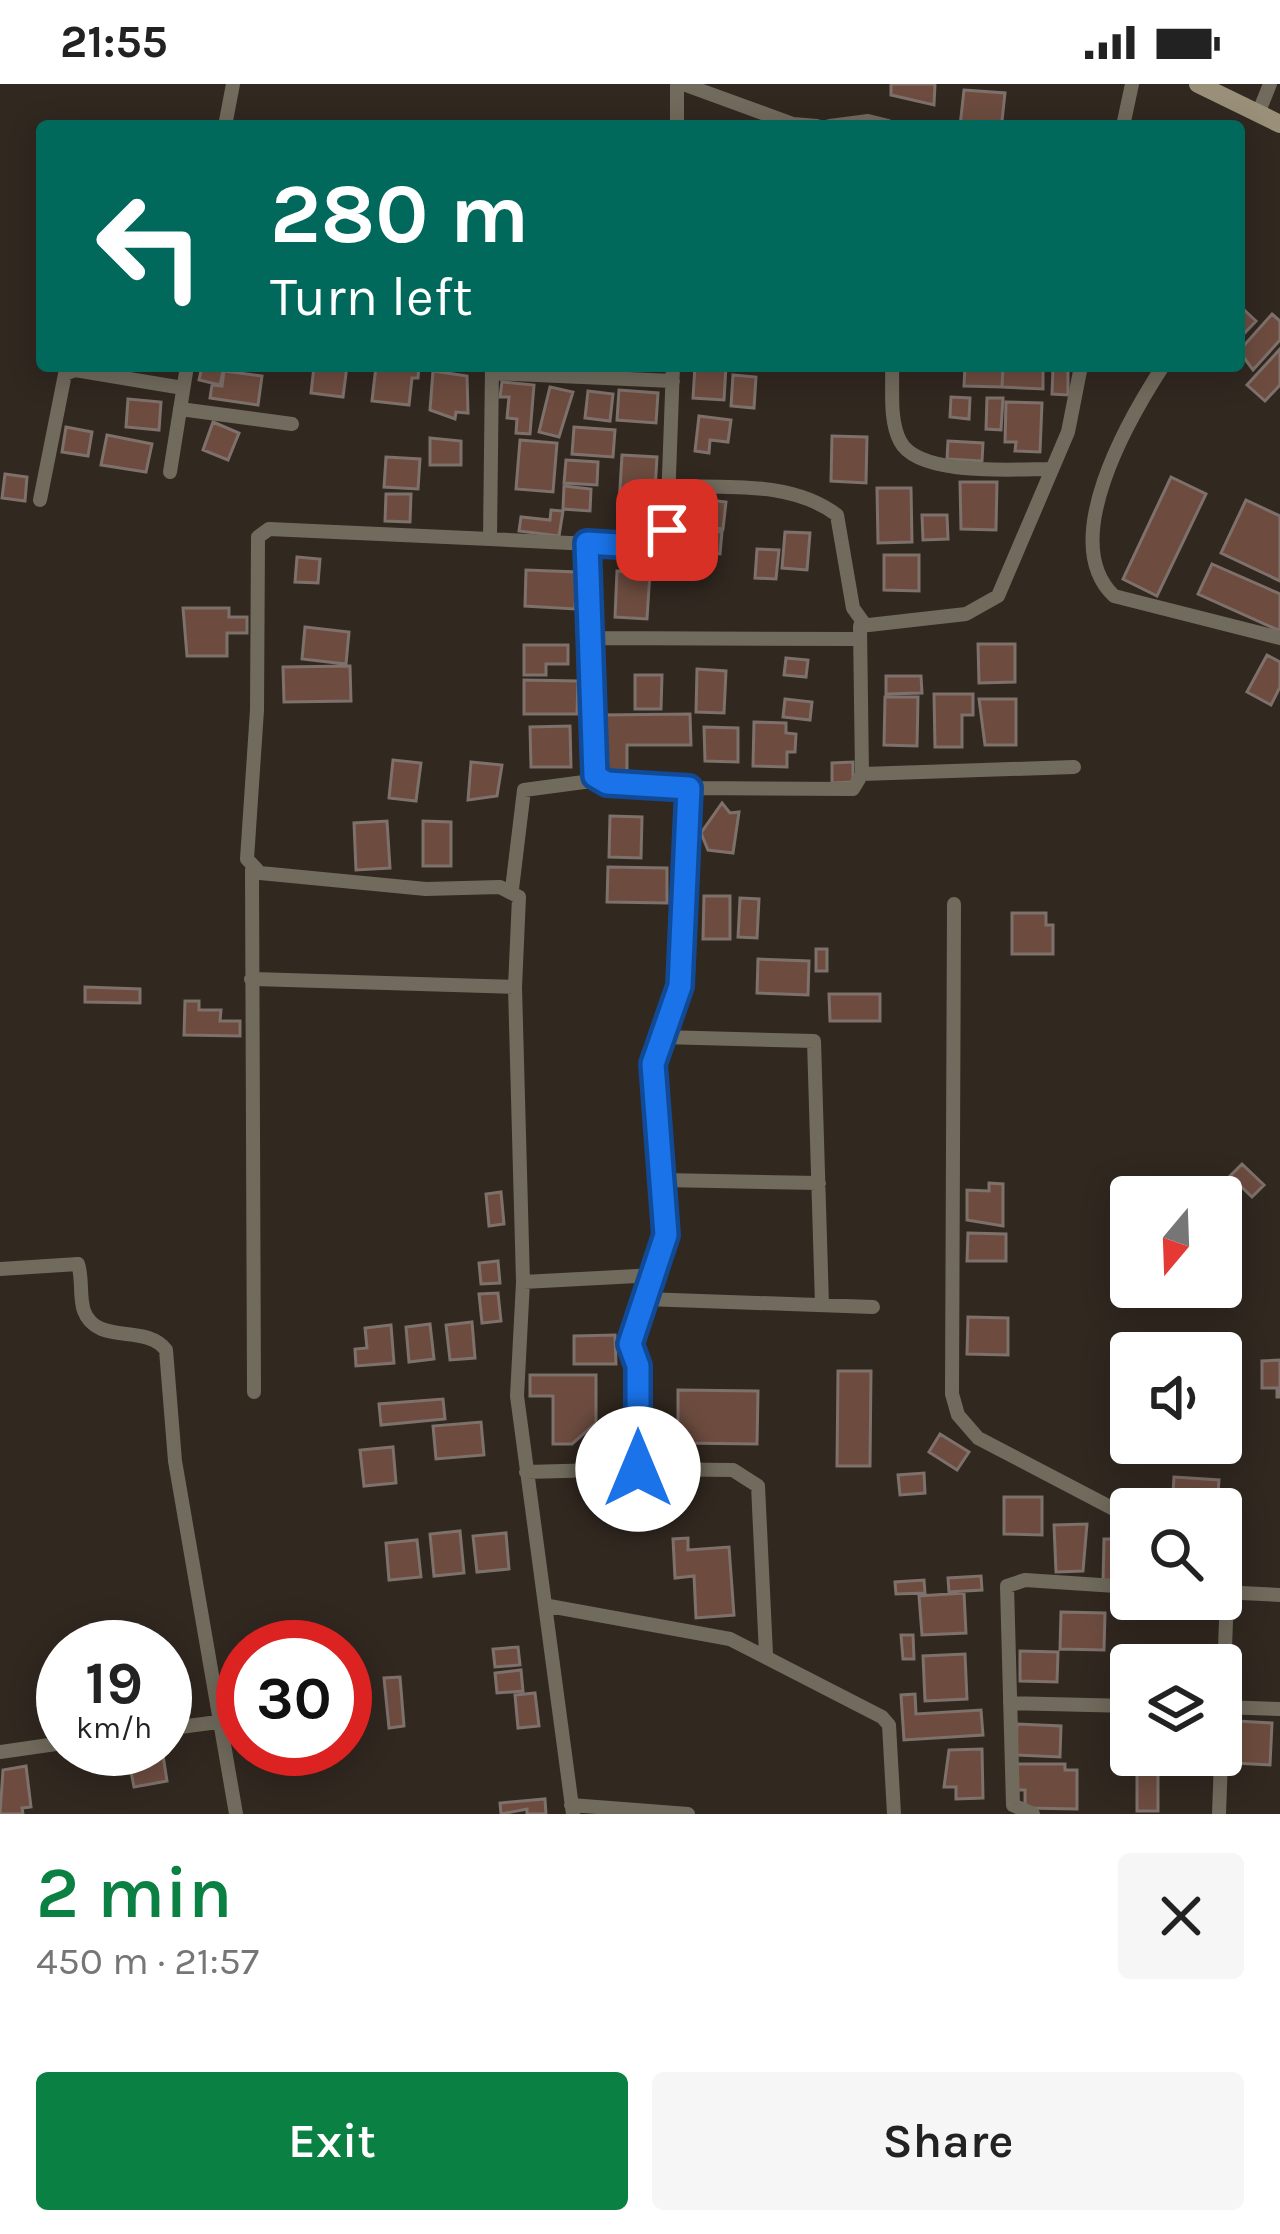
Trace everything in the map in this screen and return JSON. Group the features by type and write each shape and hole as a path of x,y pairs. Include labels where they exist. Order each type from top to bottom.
{"main road":[{"path":"1198,84 1280,124"}],"street":[{"path":"226,120 233,84"},
{"path":"677,120 680,84 782,120"},
{"path":"1125,120 1132,84"},
{"path":"1258,113 1270,84"},
{"path":"40,500 65,374 70,372"},
{"path":"87,372 183,388"},
{"path":"170,472 186,372"},
{"path":"490,539 492,372"},
{"path":"254,1392 252,871 247,859 257,710 258,537 268,529 659,544 667,530 673,374 601,372"},
{"path":"892,372 895,422 900,443 910,453 944,466 1052,470"},
{"path":"863,622 966,614 998,596 1074,412 1081,372"},
{"path":"1160,372 1127,428 1098,507 1091,561 1099,582 1114,596 1280,638"},
{"path":"180,409 292,424"},
{"path":"670,486 784,491 820,502 837,515 853,608 863,622 859,639 862,773 853,789 689,788 599,780 524,790 512,889 519,897 515,987 523,1282 518,1396 572,1809 688,1814"},
{"path":"587,543 593,770 599,780"},
{"path":"590,638 859,639"},
{"path":"862,773 1074,766"},
{"path":"638,1469 638,1366 630,1344 666,1235 653,1064 680,986 689,788"},
{"path":"252,871 426,889 512,889"},
{"path":"953,904 952,1394 958,1415 978,1438 1110,1507"},
{"path":"251,979 515,987"},
{"path":"662,1037 811,1038 816,1046 822,1305"},
{"path":"663,1180 819,1183"},
{"path":"0,1269 78,1264 84,1312 91,1322 106,1330 152,1336 166,1350 175,1461 216,1710"},
{"path":"523,1282 656,1275"},
{"path":"645,1299 873,1307"},
{"path":"526,1472 733,1470 758,1486 766,1654"},
{"path":"1031,1814 1013,1805 1007,1586 1025,1580 1110,1586"},
{"path":"1242,1592 1280,1595"},
{"path":"549,1606 730,1639 766,1654 889,1725 894,1814"},
{"path":"1010,1703 1110,1705"},
{"path":"1242,1708 1280,1709"},
{"path":"0,1752 36,1747"},
{"path":"229,1776 236,1814"},
{"path":"1219,1814 1220,1776"},
{"path":"1012,1814 1031,1814"}],"building":[{"path":"891,84 935,84 934,105 891,95"},
{"path":"964,90 1005,93 1002,120 961,120"},
{"path":"1245,311 1256,321 1245,333"},
{"path":"1272,314 1280,321 1280,340 1253,370 1245,359 1245,344"},
{"path":"1280,349 1280,385 1265,401 1247,385"},
{"path":"201,372 223,372 220,385 199,380"},
{"path":"224,372 262,376 258,405 210,398 212,385 222,386"},
{"path":"313,372 346,372 343,397 311,393"},
{"path":"375,372 418,372 418,378 412,378 409,405 372,401"},
{"path":"433,372 467,376 468,413 456,412 455,419 430,410"},
{"path":"695,372 726,372 724,400 693,398"},
{"path":"965,372 1003,372 1002,387 964,386"},
{"path":"1003,372 1043,372 1043,389 1002,387"},
{"path":"1053,372 1068,372 1068,395 1052,394"},
{"path":"733,375 756,377 754,408 731,406"},
{"path":"502,382 534,385 530,434 516,433 517,419 507,418 509,397 500,397"},
{"path":"550,387 573,392 559,437 539,432"},
{"path":"619,390 658,393 656,423 617,420"},
{"path":"588,391 613,394 610,421 585,418"},
{"path":"951,397 970,398 969,419 950,417"},
{"path":"987,398 1003,398 1001,430 986,429"},
{"path":"128,399 161,402 159,430 126,427"},
{"path":"1006,402 1042,403 1040,452 1015,451 1016,442 1005,442"},
{"path":"699,416 731,420 728,442 710,440 709,453 695,451"},
{"path":"213,422 239,433 228,460 203,450"},
{"path":"66,427 92,432 88,456 62,452"},
{"path":"574,427 615,430 613,457 572,454"},
{"path":"107,435 152,444 146,472 101,465"},
{"path":"832,436 867,437 866,483 831,481"},
{"path":"430,438 461,441 461,465 430,465"},
{"path":"520,440 557,443 553,492 516,489"},
{"path":"948,441 983,443 982,461 947,459"},
{"path":"622,455 657,457 654,507 619,505"},
{"path":"386,457 420,459 418,489 384,487"},
{"path":"566,460 598,462 597,485 564,483"},
{"path":"5,474 27,477 25,501 2,498"},
{"path":"1171,477 1206,494 1157,596 1123,579"},
{"path":"960,482 997,482 996,530 961,529"},
{"path":"564,486 591,489 590,511 563,509"},
{"path":"877,488 911,488 912,542 878,543"},
{"path":"386,494 411,494 410,522 385,521"},
{"path":"693,498 726,502 723,529 690,525"},
{"path":"1246,500 1280,516 1280,581 1221,553"},
{"path":"551,510 563,511 559,536 519,531 521,517 550,520"},
{"path":"922,515 947,515 948,539 923,540"},
{"path":"692,530 722,532 720,554 691,552"},
{"path":"785,532 810,533 807,570 782,568"},
{"path":"757,549 779,550 776,579 755,578"},
{"path":"884,555 919,555 919,591 884,590"},
{"path":"297,557 320,559 318,583 295,582"},
{"path":"1212,564 1280,594 1280,631 1198,594"},
{"path":"526,570 577,572 575,609 525,606"},
{"path":"617,571 650,572 647,619 615,617"},
{"path":"183,608 229,608 229,617 247,617 247,633 227,633 227,656 187,656"},
{"path":"305,627 349,632 346,664 302,659"},
{"path":"978,644 1015,644 1015,682 979,683"},
{"path":"524,645 568,645 568,664 546,664 546,675 524,675"},
{"path":"1267,655 1280,662 1280,687 1271,705 1247,692"},
{"path":"786,658 808,660 806,677 784,675"},
{"path":"350,666 351,701 284,702 283,667"},
{"path":"697,669 726,671 724,713 696,712"},
{"path":"635,675 662,675 661,709 635,709"},
{"path":"886,676 921,676 922,693 886,694"},
{"path":"524,680 578,681 577,714 524,714"},
{"path":"934,694 973,694 973,715 962,715 962,747 935,747"},
{"path":"885,697 918,697 917,746 884,745"},
{"path":"785,699 812,702 810,720 783,717"},
{"path":"979,699 1016,699 1016,745 985,745"},
{"path":"690,714 691,745 627,745 627,775 601,775 601,715"},
{"path":"754,722 786,723 786,733 796,734 795,752 787,752 787,767 753,766"},
{"path":"570,726 571,767 531,767 530,727"},
{"path":"704,727 738,728 738,762 705,761"},
{"path":"393,760 421,763 416,801 389,798"},
{"path":"471,762 502,765 497,796 468,800"},
{"path":"853,762 853,782 832,783 832,763"},
{"path":"722,803 730,813 739,812 733,853 708,850 701,833"},
{"path":"610,816 642,817 641,858 609,857"},
{"path":"387,821 390,868 356,870 354,823"},
{"path":"423,821 451,822 451,866 423,866"},
{"path":"608,867 667,868 667,903 607,902"},
{"path":"704,896 730,896 730,939 703,939"},
{"path":"740,898 759,899 757,938 738,937"},
{"path":"1012,913 1046,913 1046,925 1053,925 1053,954 1012,954"},
{"path":"816,949 827,949 827,971 816,971"},
{"path":"758,959 809,961 808,995 757,993"},
{"path":"85,987 140,989 140,1003 85,1002"},
{"path":"829,994 880,994 880,1021 830,1021"},
{"path":"185,1001 199,1001 199,1010 221,1010 220,1021 240,1021 240,1036 184,1035"},
{"path":"1242,1164 1264,1185 1252,1197 1242,1187 1242,1176 1230,1176"},
{"path":"989,1183 1003,1184 1003,1226 967,1220 967,1190 989,1191"},
{"path":"501,1192 504,1224 489,1226 486,1194"},
{"path":"968,1233 1006,1234 1006,1261 967,1261"},
{"path":"498,1261 500,1283 481,1284 479,1263"},
{"path":"498,1293 501,1321 482,1323 479,1294"},
{"path":"968,1317 1008,1318 1008,1355 967,1354"},
{"path":"472,1322 475,1358 450,1360 446,1325"},
{"path":"430,1324 434,1359 409,1362 406,1327"},
{"path":"391,1325 394,1363 356,1366 355,1349 367,1348 365,1328"},
{"path":"615,1335 616,1364 574,1364 574,1336"},
{"path":"1280,1360 1277,1397 1277,1388 1262,1388 1262,1361"},
{"path":"838,1371 871,1371 870,1466 837,1466"},
{"path":"530,1375 596,1375 596,1423 572,1444 553,1444 553,1396 530,1396"},
{"path":"678,1390 758,1391 757,1444 678,1443"},
{"path":"443,1399 445,1419 381,1425 379,1404"},
{"path":"481,1422 484,1455 436,1459 433,1426"},
{"path":"940,1434 969,1452 957,1470 929,1452"},
{"path":"393,1447 396,1483 364,1486 360,1450"},
{"path":"924,1473 925,1493 900,1495 898,1475"},
{"path":"1174,1477 1219,1480 1218,1488 1173,1488"},
{"path":"645,1484 681,1485 681,1509 645,1509"},
{"path":"1004,1497 1042,1497 1042,1535 1004,1534"},
{"path":"1087,1524 1083,1571 1056,1572 1054,1525"},
{"path":"460,1531 464,1573 434,1576 430,1534"},
{"path":"506,1533 509,1569 477,1572 473,1536"},
{"path":"688,1538 688,1550 729,1547 734,1615 696,1618 694,1576 675,1578 673,1539"},
{"path":"1104,1539 1110,1539 1110,1582 1103,1582"},
{"path":"417,1540 421,1577 389,1580 386,1543"},
{"path":"981,1576 982,1590 949,1592 948,1578"},
{"path":"924,1580 925,1593 896,1594 895,1582"},
{"path":"964,1593 966,1633 922,1635 919,1596"},
{"path":"1061,1612 1105,1613 1104,1650 1060,1649"},
{"path":"901,1635 913,1635 914,1659 903,1659"},
{"path":"518,1647 520,1665 495,1667 493,1649"},
{"path":"1020,1651 1058,1652 1057,1682 1020,1681"},
{"path":"965,1654 967,1699 925,1701 923,1656"},
{"path":"521,1670 523,1691 497,1693 495,1673"},
{"path":"400,1677 404,1726 389,1728 384,1678"},
{"path":"535,1693 539,1726 518,1728 515,1695"},
{"path":"915,1694 916,1714 981,1710 983,1735 904,1740 901,1695"},
{"path":"1242,1721 1272,1723 1270,1765 1242,1763"},
{"path":"1017,1724 1061,1726 1060,1757 1016,1755"},
{"path":"982,1749 983,1798 956,1799 956,1787 944,1787 949,1750"},
{"path":"1017,1764 1065,1764 1065,1770 1077,1770 1077,1809 1025,1808 1025,1790 1017,1790"},
{"path":"26,1766 31,1807 22,1808 23,1814 0,1814 3,1770"},
{"path":"132,1776 166,1776 167,1781 134,1787"},
{"path":"1137,1776 1158,1776 1158,1811 1137,1811"},
{"path":"545,1799 546,1814 527,1814 527,1809 501,1814 500,1803"}],"route":[{"path":"638,1469 638,1366 630,1344 666,1235 653,1064 680,986 689,788 607,783 595,776 587,543 652,547 667,530"}]}
